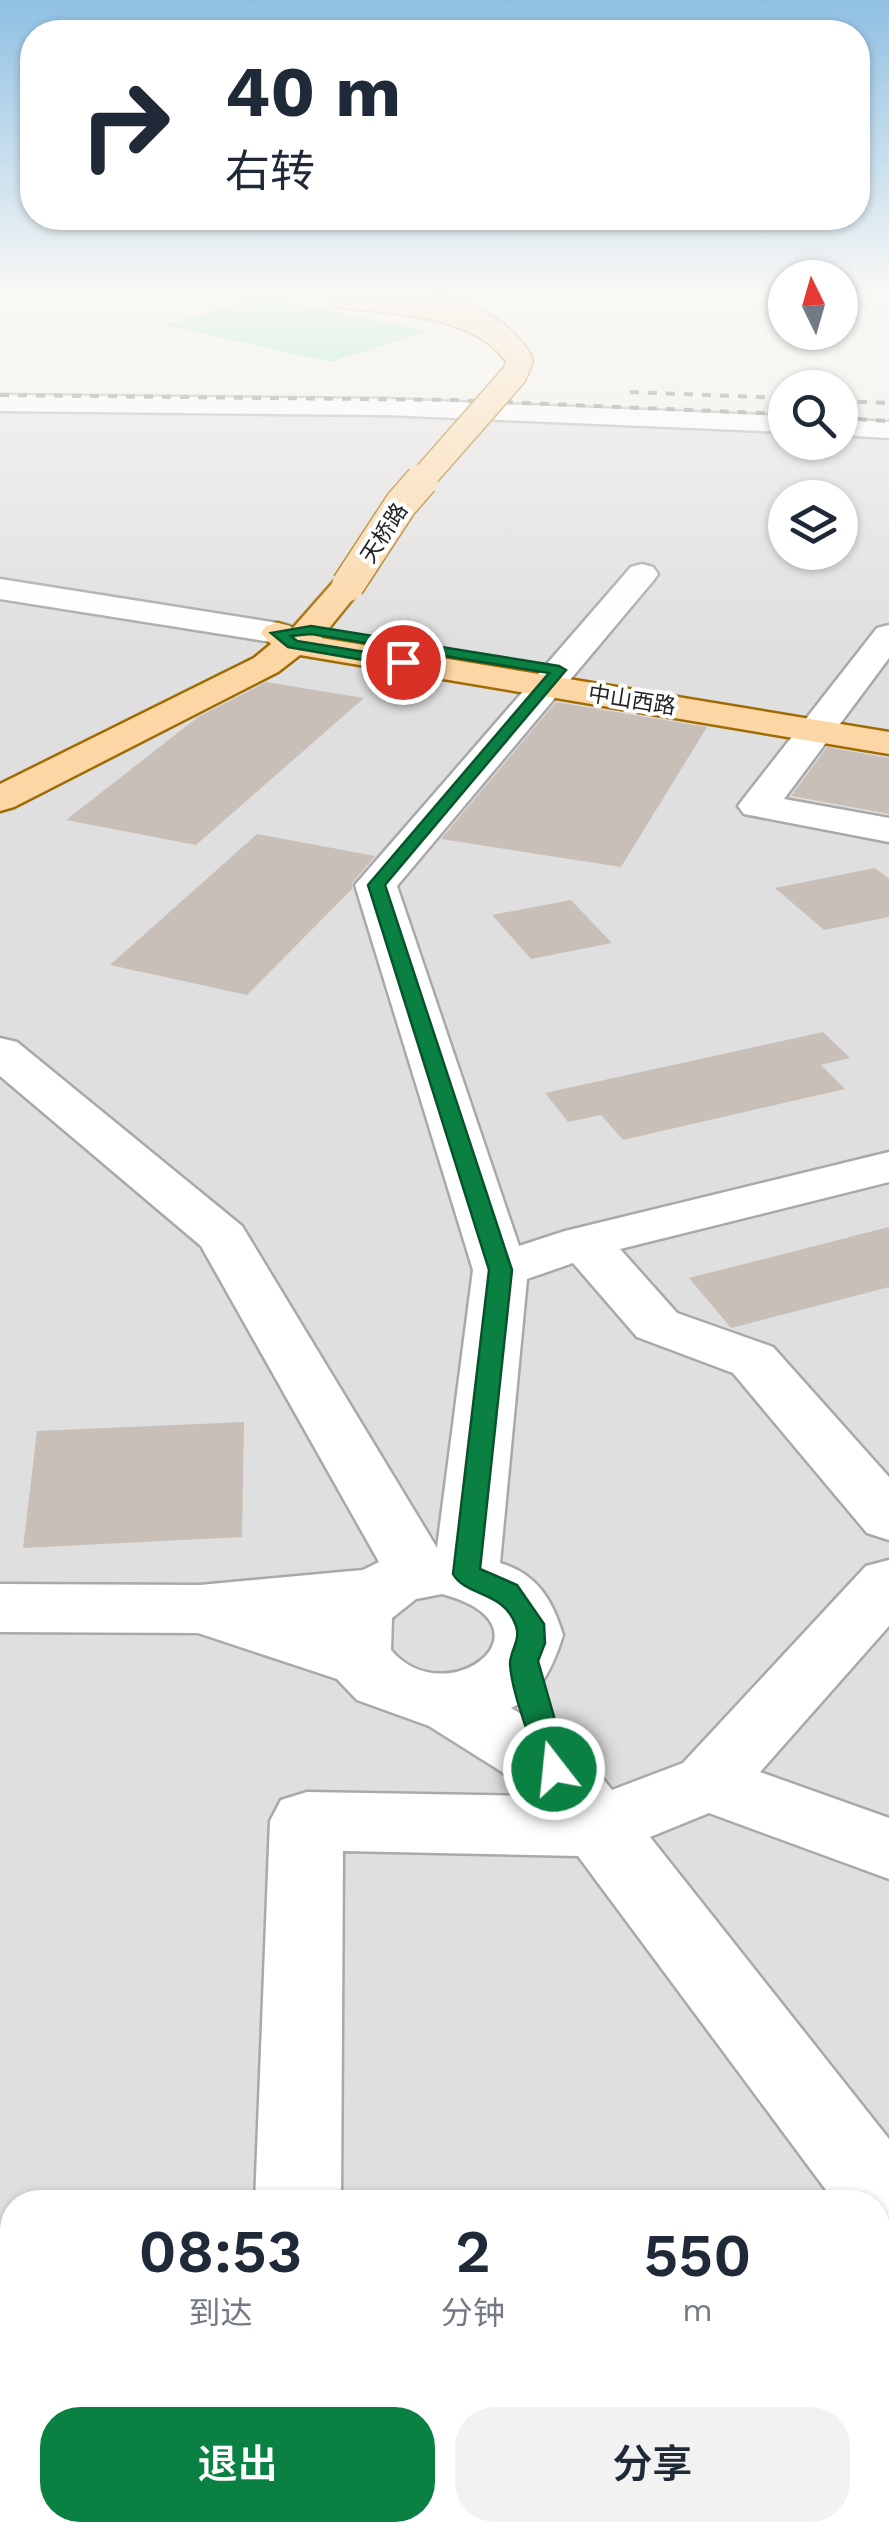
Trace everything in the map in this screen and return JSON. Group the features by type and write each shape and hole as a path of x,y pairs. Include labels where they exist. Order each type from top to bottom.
{"main road":[{"name":"天桥路","path":"0,799 266,665 348,586 388,520 480,414"},
{"name":"天桥路","path":"0,780 294,636"},
{"name":"中山西路","path":"294,636 822,722 889,742"},
{"name":"中山西路","path":"822,722 889,724"}],"street":[{"path":"552,414 768,423"},
{"path":"858,428 889,430"},
{"path":"420,1580 500,1270 376,885 642,574"},
{"path":"0,589 294,636"},
{"path":"889,635 758,806 889,830"},
{"path":"0,1052 223,1237 420,1580"},
{"path":"500,1270 584,1242 889,1167"},
{"path":"584,1242 657,1326 753,1360 889,1518"},
{"path":"0,1608 200,1608 420,1580 489,1581 522,1607 530,1624 531,1643 524,1661 511,1677 492,1690 442,1700 416,1698 393,1690 374,1677 360,1662 354,1643 355,1624 362,1607 420,1580"},
{"path":"708,1782 889,1583"},
{"path":"200,1608 360,1662"},
{"path":"524,1661 576,1798"},
{"path":"442,1700 576,1798 877,2190"},
{"path":"298,2190 306,1821 576,1798 708,1782 889,1849"}],"shaded area":[{"path":"0,414 522,414 768,420 768,460 858,460 858,425 889,427 889,2190 0,2190"}],"building":[{"path":"266,682 364,698 196,845 66,820 198,717"},
{"path":"556,702 707,727 621,867 441,839"},
{"path":"827,747 889,758 889,814 791,796"},
{"path":"257,834 375,856 352,883 352,889 247,995 110,965"},
{"path":"875,868 889,879 889,917 824,930 775,888"},
{"path":"571,900 612,943 531,959 492,915"},
{"path":"823,1032 850,1058 821,1065 845,1089 623,1140 601,1115 568,1122 545,1093"},
{"path":"889,1227 889,1287 731,1328 689,1278"},
{"path":"244,1422 242,1537 23,1548 37,1431"}],"railway":[{"path":"858,419 889,421"}],"route":[{"path":"403,662 293,644 278,633 311,630 559,670 376,885 500,1270 466,1574 508,1592 522,1607 530,1624 531,1643 524,1661 554,1769"}]}
